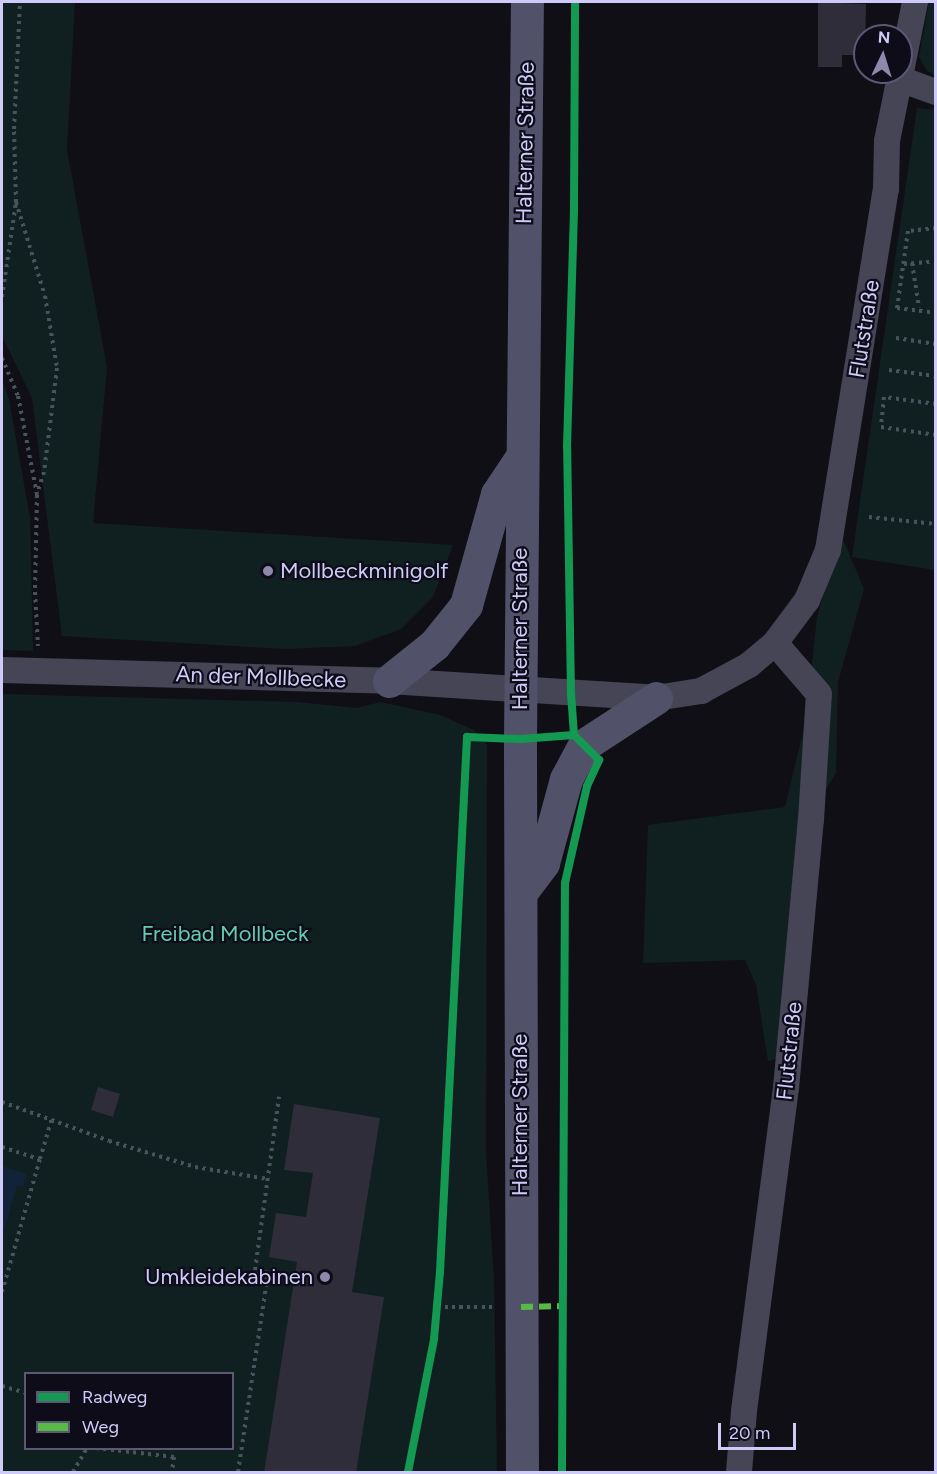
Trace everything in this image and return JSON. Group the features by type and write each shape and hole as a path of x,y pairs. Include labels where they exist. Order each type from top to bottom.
{"main road":[{"name":"Halterner Straße","path":"522,1473 520,690 527,2"},
{"path":"389,681 434,645 466,605 497,494 521,458"},
{"path":"522,891 543,863 566,779 584,745 656,698"}],"street":[{"name":"Flutstraße","path":"911,24 915,2"},
{"name":"Flutstraße","path":"520,690 656,698 701,691 748,665 775,643 807,600 828,550 886,189 887,141 899,84"},
{"path":"913,84 936,92"},
{"name":"Flutstraße","path":"739,1473 744,1411 786,1088 811,820 819,694 775,643"},
{"name":"An der Mollbecke","path":"2,670 389,681 520,690"}],"path":[{"path":"2,297 16,202 14,129 20,2"},
{"path":"16,202 45,296 57,368 44,472 37,495"},
{"path":"936,228 908,231 897,308 936,313"},
{"path":"904,264 936,261"},
{"path":"912,263 919,307"},
{"path":"896,338 936,345"},
{"path":"2,358 18,396 37,495 35,592 39,671"},
{"path":"889,370 936,376"},
{"path":"936,404 884,397 881,427 936,435"},
{"path":"869,516 936,524"},
{"path":"238,1473 268,1273 255,1270 279,1097"},
{"path":"2,1102 52,1118 108,1141 195,1167 268,1179"},
{"path":"2,1292 52,1118"},
{"path":"2,1147 40,1159"},
{"path":"437,1307 521,1307"},
{"path":"2,1386 24,1392"},
{"path":"73,1473 86,1450"},
{"path":"105,1450 174,1458 172,1473"}],"green space":[{"path":"2,2 75,2 67,150 107,367 93,523 453,545 433,597 401,629 355,646 286,649 62,636 32,398 2,340"},
{"path":"929,2 935,2 935,75 927,71 919,57"},
{"path":"917,108 936,110 935,570 852,557"},
{"path":"2,380 9,399 30,518 33,651 2,650"},
{"path":"840,532 864,589 838,682 836,773 805,823 780,1058 768,1061 756,985 745,960 643,963 648,825 785,807 806,720 817,617"},
{"name":"Freibad Mollbeck","path":"2,694 297,702 357,708 380,702 440,715 474,730 487,745 486,1152 494,1281 497,1472 2,1472"}],"water":[{"path":"2,1166 27,1174 23,1187 17,1185 2,1238"}],"building":[{"path":"818,2 866,4 866,24 853,24 853,55 842,55 842,67 818,67"},
{"path":"98,1087 120,1094 113,1117 91,1110"},
{"name":"Umkleidekabinen","path":"294,1104 380,1118 352,1292 384,1297 356,1473 264,1473 297,1262 269,1257 276,1213 306,1217 313,1173 284,1170"}],"marked path":[{"path":"521,1307 564,1306"}],"cycle path":[{"path":"562,1472 565,883 587,786 599,760 574,735 571,693 567,447 574,209 575,2"},
{"path":"408,1472 434,1339 440,1272 467,737 520,739 574,735"}],"place":[{"name":"Mollbeckminigolf","path":"268,571"},
{"name":"Umkleidekabinen","path":"325,1277"}]}
